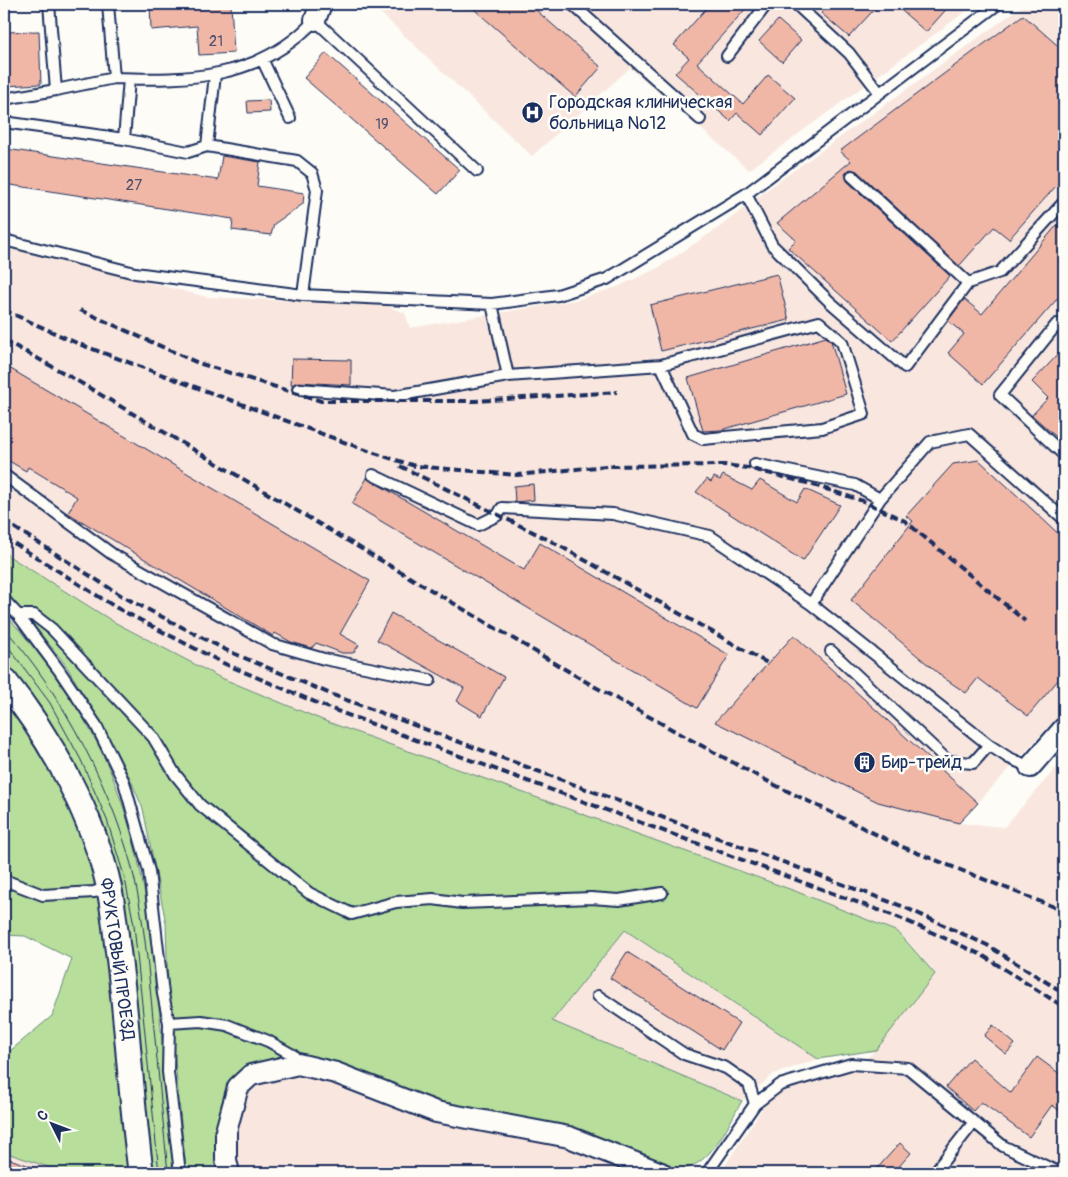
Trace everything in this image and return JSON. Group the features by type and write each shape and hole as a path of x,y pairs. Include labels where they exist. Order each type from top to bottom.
{"street":[{"name":"ФРУКТОВЫЙ ПРОЕЗД","path":"4,680 22,703 71,783 92,832 109,887 126,1010 141,1173"},
{"path":"1030,767 1064,728"},
{"path":"229,1173 226,1160 226,1131 238,1086 251,1075 298,1064 336,1073 436,1112 569,1137 661,1173"}],"lane":[{"path":"49,4 56,90"},
{"path":"108,4 114,78"},
{"path":"572,4 700,119"},
{"path":"727,56 767,4"},
{"path":"4,240 135,273 303,295 492,304 558,295 607,279 746,194 998,4"},
{"path":"798,6 849,53 879,92"},
{"path":"4,99 114,78 215,75 263,60 300,36 318,12 477,171"},
{"path":"263,60 290,118"},
{"path":"207,146 215,75"},
{"path":"124,139 129,78"},
{"path":"4,122 124,139 188,152 207,146 297,161 312,174 317,190 303,295"},
{"path":"852,176 968,282"},
{"path":"746,194 772,245 830,302 905,367 968,282 1000,272 1064,202"},
{"path":"492,304 508,376"},
{"path":"298,389 395,396 508,376 661,365 819,322 842,342 864,414 822,428 703,439 693,434 661,365"},
{"path":"1064,330 1056,324 1000,395 1064,456"},
{"path":"811,604 880,499 930,442 969,434 1064,519"},
{"path":"755,464 855,485 880,499"},
{"path":"4,475 112,554 272,644 324,659 430,680"},
{"path":"373,475 478,525 498,515 502,508 604,513 710,536 811,604 989,746 1009,758 1030,767"},
{"path":"4,600 18,614 96,725 124,782 149,871 163,994 169,1023 168,1072 180,1173"},
{"path":"18,614 34,615 52,629 153,737 175,774 200,805 309,893 352,914 396,902 432,899 462,903 591,898 620,900 662,893"},
{"path":"831,650 948,761 973,763 989,746"},
{"path":"4,880 43,896 94,892 109,887"},
{"path":"598,996 684,1054 726,1068 748,1084 755,1104"},
{"path":"169,1023 202,1021 227,1025 268,1041 293,1055 298,1064"},
{"path":"707,1173 755,1104 780,1085 851,1064 908,1068 1003,1146 1060,1173"},
{"path":"934,1173 974,1122"}],"shaded area":[{"path":"371,4 976,4 749,170 630,68 532,156"},
{"path":"1025,4 1047,4 1064,12 1064,710 959,823 1004,827 1064,759 1064,1173 720,1173 764,1106 783,1090 849,1072 876,1050 935,973 899,932 795,891 325,721 219,677 114,622 4,553 4,246 207,297 381,304 405,313 410,328 576,300 617,287 658,268 721,226 772,186"},
{"path":"625,930 818,1059 774,1074 742,1101 552,1021"},
{"path":"302,1072 569,1146 639,1173 238,1173 235,1124 243,1088 260,1077"},
{"path":"4,1152 61,1171 60,1173 4,1173"}],"green space":[{"path":"4,553 114,622 219,677 325,721 795,891 898,932 935,974 876,1050 818,1059 625,930 552,1021 742,1101 723,1134 707,1156 697,1164 686,1169 673,1170 648,1160 436,1104 339,1065 304,1055 248,1066 229,1082 221,1105 217,1134 220,1173 186,1173 168,988 166,923 143,809 129,776 98,718 65,664 4,588"},
{"path":"4,612 53,673 82,716 106,762 131,832 150,928 174,1173 152,1173 141,1071 63,745 42,708 4,659"},
{"path":"4,697 58,785 81,835 96,883 108,946 129,1173 60,1173 60,1171 4,1152 4,1056 52,1016 72,959 25,936 4,935"}],"building":[{"path":"150,4 231,4 234,53 199,55 197,26 151,30"},
{"path":"468,4 529,4 601,67 575,97"},
{"path":"710,4 750,4 697,63 743,104 768,75 795,98 762,135 737,113 730,121 675,73 689,58 674,45"},
{"path":"830,4 879,4 849,37 821,13"},
{"path":"894,4 951,4 926,32"},
{"path":"1023,15 1064,51 1064,177 1009,239 994,227 959,266 857,171 850,169 845,174 847,181 950,276 892,341 788,248 796,240 777,223 851,161 840,151"},
{"path":"778,20 801,40 782,62 759,41"},
{"path":"39,31 41,84 4,86 4,32"},
{"path":"326,53 460,170 438,194 304,78"},
{"path":"269,100 270,112 248,113 247,101"},
{"path":"6,149 218,180 222,156 260,162 257,186 304,193 303,204 274,224 271,235 232,230 233,219 4,184"},
{"path":"1057,225 1064,231 1064,291 983,384 948,353 964,334 948,321 964,299 982,314"},
{"path":"777,274 789,320 661,351 650,305"},
{"path":"826,337 831,341 846,394 721,430 703,431 688,378"},
{"path":"1064,348 1064,444 1032,415 1048,398 1032,382"},
{"path":"292,359 351,360 351,385 298,382 291,385"},
{"path":"4,365 370,581 340,634 359,645 353,653 342,653 316,643 312,648 291,642 275,633 273,636 68,513 77,497 28,467 26,471 4,458"},
{"path":"979,460 1064,539 1064,673 1028,716 978,678 966,693 944,678 851,600 913,521 906,516 953,464"},
{"path":"723,475 752,490 760,480 797,502 805,489 840,505 803,561 696,492 707,479 711,482 714,477 720,480"},
{"path":"367,478 524,570 540,543 729,655 697,708 352,504"},
{"path":"533,484 534,500 515,502 514,486"},
{"path":"391,613 504,677 482,716 457,701 464,688 377,640"},
{"name":"Бир-трейд","path":"794,635 978,803 959,823 878,802 715,722"},
{"path":"627,952 739,1023 722,1050 610,978"},
{"path":"993,1025 1015,1044 1006,1054 984,1036"},
{"path":"1037,1057 1064,1077 1064,1114 1052,1105 1029,1137 981,1102 973,1111 946,1087 971,1058 1011,1093"},
{"path":"900,1143 911,1153 893,1173 873,1173"},
{"path":"4,1157 44,1171 44,1173 4,1173"}],"tram line":[{"path":"4,628 25,653 66,713 101,781 127,849 135,881 145,944 168,1173"},
{"path":"4,641 50,703 81,760 107,820 125,879 134,925 159,1173"}],"railway":[{"path":"4,310 79,344 371,452 415,466 517,475 606,466 725,465 748,468 807,483 863,501 905,521 1025,621"},
{"path":"80,310 198,363 321,401 475,401 617,392"},
{"path":"4,340 64,373 590,684 771,783 900,846 1064,911"},
{"path":"400,466 551,541 769,664"},
{"path":"4,521 122,596 228,651 333,695 904,907 987,945 1064,993"},
{"path":"4,537 117,608 223,663 329,708 900,918 982,955 1064,1007"}],"place":[{"name":"Городская клиническая больница №12","path":"533,112"},
{"name":"Бир-трейд","path":"865,762"}]}
